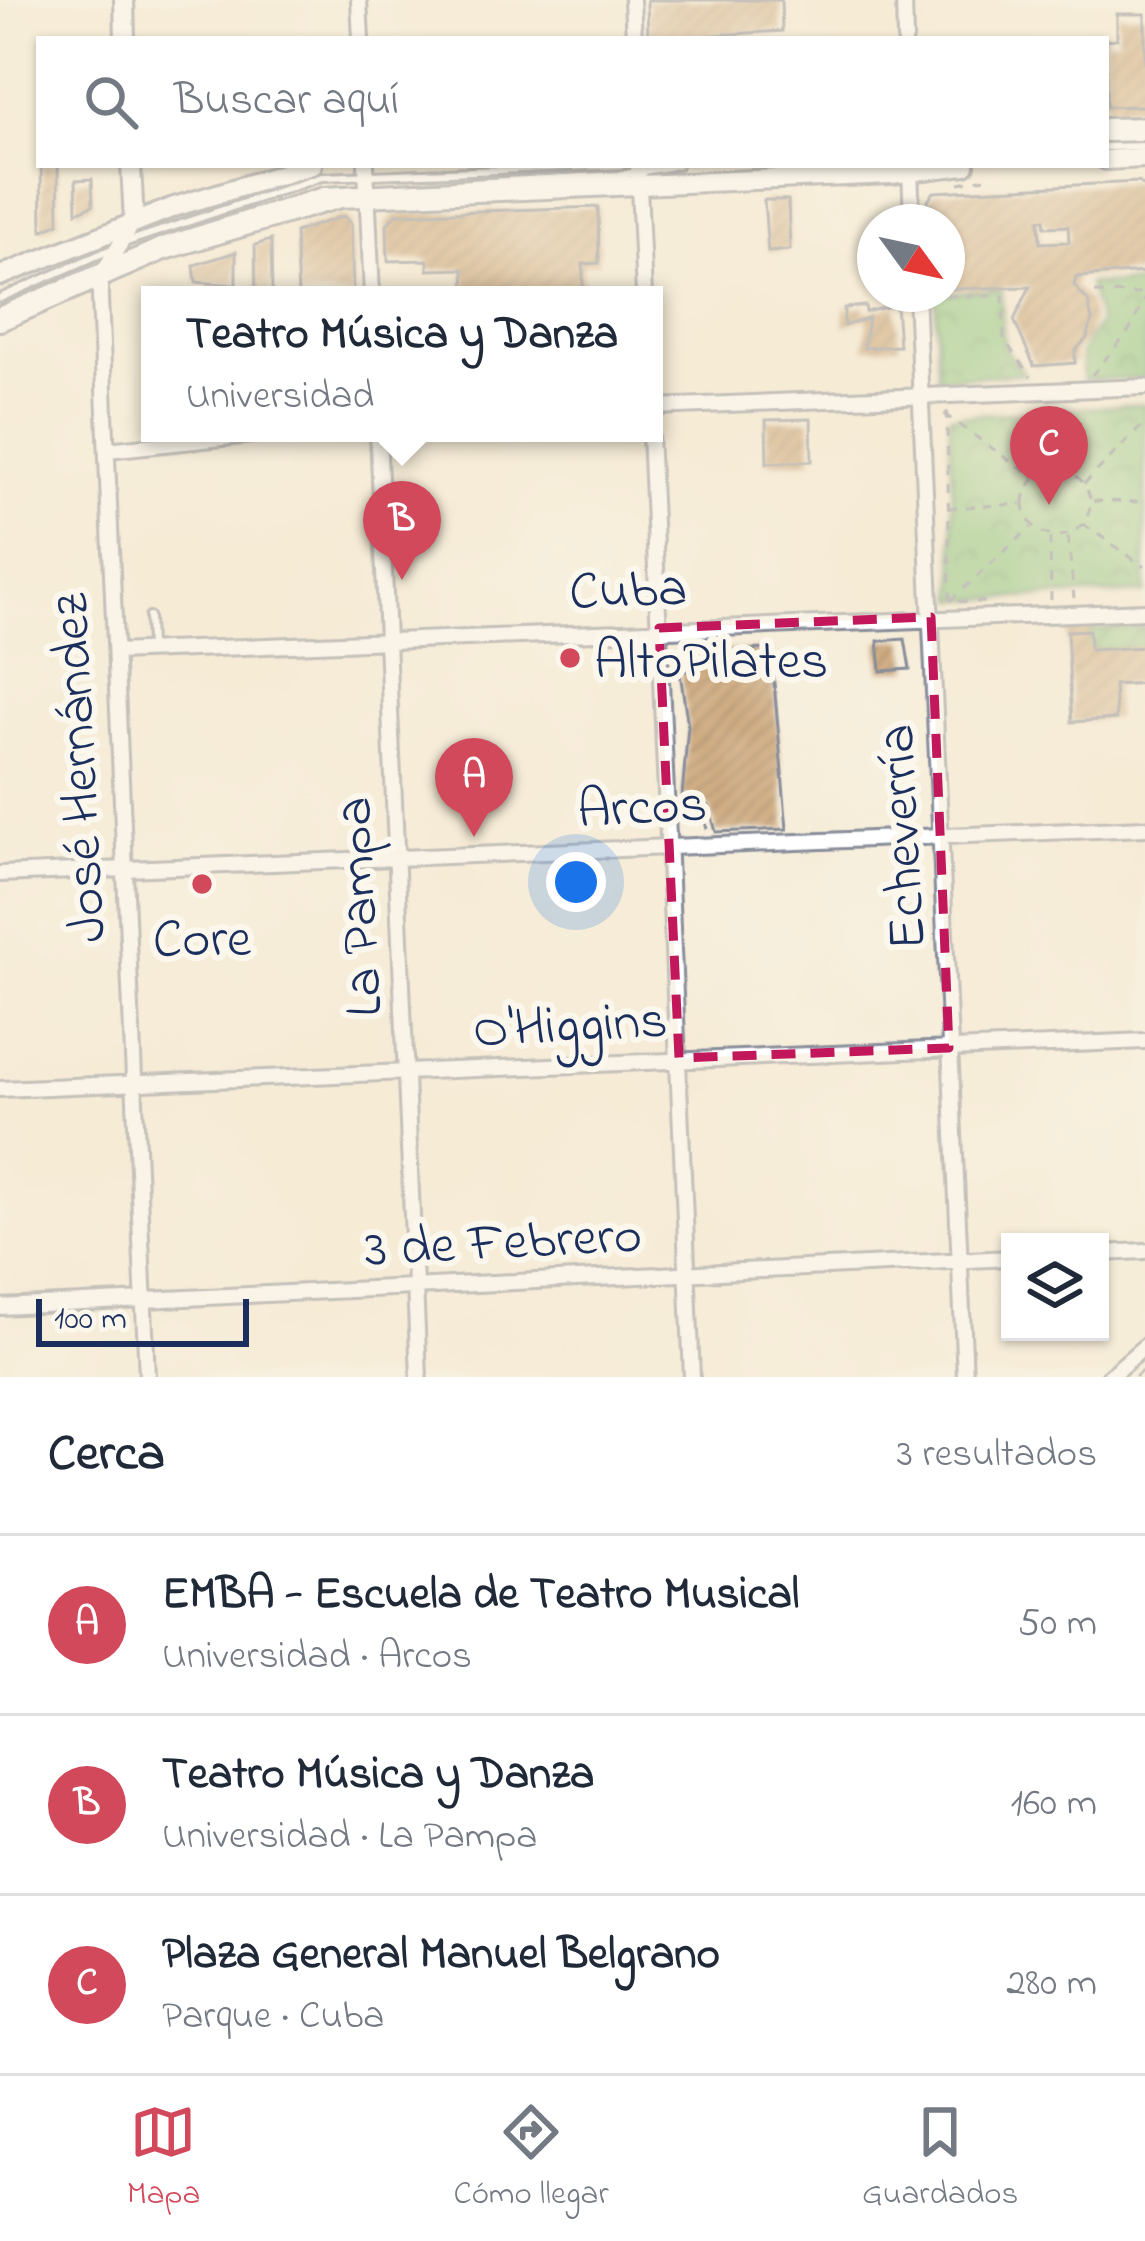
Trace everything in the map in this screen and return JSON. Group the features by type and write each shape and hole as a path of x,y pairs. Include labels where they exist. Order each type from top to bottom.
{"main road":[{"path":"124,0 125,36"},
{"path":"1109,128 1145,127"},
{"path":"1109,160 1145,158"},
{"path":"131,168 134,222"},
{"path":"0,276 134,222 303,168"},
{"path":"0,321 105,269 303,207 367,181 863,168"}],"street":[{"path":"359,0 361,36"},
{"path":"632,0 634,36"},
{"path":"904,0 905,36"},
{"path":"915,204 920,168"},
{"path":"635,172 643,286"},
{"path":"367,181 372,286"},
{"path":"105,269 134,222"},
{"name":"José Hernández","path":"105,269 107,450 147,1377"},
{"name":"Echeverría","path":"917,312 965,1377"},
{"path":"663,407 1145,387"},
{"path":"107,450 184,442"},
{"name":"La Pampa","path":"378,442 419,1377"},
{"path":"650,442 692,1377"},
{"name":"Cuba","path":"116,652 1145,610"},
{"name":"Arcos","path":"0,874 1145,828"},
{"name":"O'Higgins","path":"0,1090 1145,1041"},
{"path":"1109,1253 1145,1251"},
{"name":"3 de Febrero","path":"0,1307 1001,1258"},
{"path":"1109,1377 1145,1346"}],"lane":[{"path":"1109,143 1145,141"},
{"path":"0,298 118,245 311,180 367,181"},
{"path":"0,310 105,269"},
{"path":"149,616 150,649"}],"path":[{"path":"947,184 985,178"},
{"path":"1092,375 1129,331 1145,297 1096,293"},
{"path":"965,296 1003,296 1004,340 1030,377"},
{"path":"1052,403 1053,471"},
{"path":"1066,472 1067,403"},
{"path":"943,413 951,408"},
{"path":"943,413 1035,479"},
{"path":"943,413 949,603"},
{"path":"1084,484 1145,423"},
{"path":"1053,471 1066,472 1084,484 1090,501 1083,524 1067,535 1050,536 1033,525 1024,504 1035,479 1053,471"},
{"path":"1090,501 1145,502"},
{"path":"947,508 1024,504"},
{"path":"1083,524 1145,567"},
{"path":"949,603 1033,525"},
{"path":"1067,535 1074,601"},
{"path":"1050,536 1051,601"},
{"path":"944,598 949,603 1004,602"},
{"path":"665,800 702,804 707,843"},
{"path":"1135,1377 1145,1368"}],"highlighted area":[{"path":"931,617 949,1048 679,1058 659,628"}],"green space":[{"path":"1145,283 1145,378 1083,380 1081,352 1099,322 1088,284"},
{"path":"1001,289 1004,347 1024,374 938,378 936,312 965,312 965,292"},
{"path":"1145,404 1145,593 956,600 949,416"},
{"path":"1145,627 1145,647 1090,650 1089,630"}],"building":[{"path":"647,0 781,0 782,31 648,36"},
{"path":"1117,14 1145,14 1145,106 1109,107 1109,40 1117,39"},
{"path":"41,168 58,168 59,223 42,231"},
{"path":"92,179 93,205 77,212 76,180"},
{"path":"1138,182 1145,187 1145,272 1076,277 1074,286 1088,301 1092,320 1087,338 1075,351 1075,363 1034,366 1014,320 1030,287 965,289 965,204 928,204 934,192","holes":["1044,219 1045,227 1068,226 1069,242 1040,243 1039,220"]},
{"path":"764,200 788,200 790,250 768,252"},
{"path":"598,207 599,263 583,264 583,286 465,286 464,269 428,270 428,260 388,261 387,224 397,214"},
{"path":"344,216 351,224 353,286 298,286 295,232"},
{"path":"271,240 272,286 256,286 255,245"},
{"path":"236,252 236,285 196,282 194,265"},
{"path":"844,308 897,312 899,346 864,348 868,318 844,326"},
{"path":"811,419 812,461 767,463 766,420"},
{"path":"1089,630 1090,650 1145,647 1145,683 1114,685 1116,719 1072,722 1067,631"},
{"path":"905,639 910,669 881,671 878,641"},
{"path":"771,649 787,829 716,832 709,806 682,796 688,726 680,673 700,666 711,651"}],"place":[{"name":"Plaza General Manuel Belgrano","path":"1049,505"},
{"name":"Teatro Música y Danza","path":"402,580"},
{"name":"AltoPilates","path":"570,658"},
{"name":"EMBA - Escuela de Teatro Musical","path":"474,837"},
{"name":"Core","path":"202,884"}]}
